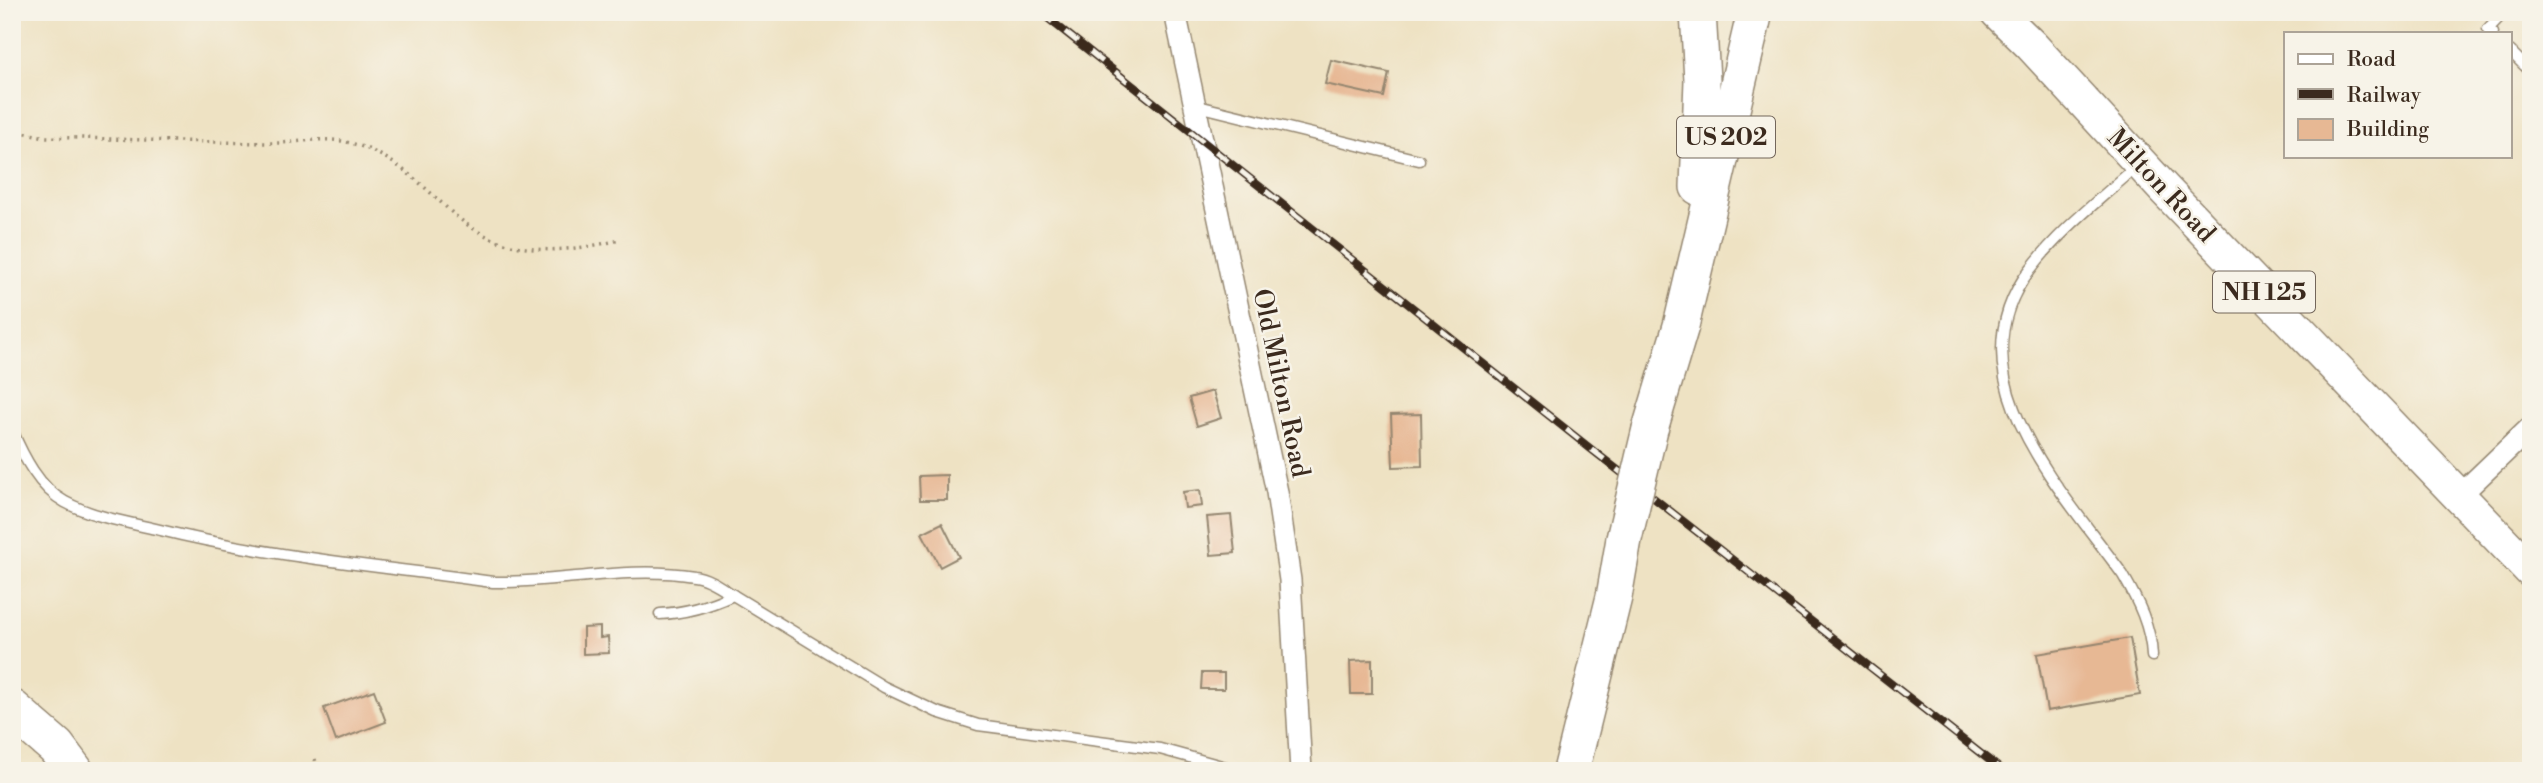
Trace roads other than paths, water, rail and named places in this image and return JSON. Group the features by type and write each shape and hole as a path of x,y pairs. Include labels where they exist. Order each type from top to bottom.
{"highway":[{"path":"1696,262 1702,80 1698,12"},
{"name":"US 202","path":"1570,771 1614,597 1624,539 1650,429 1681,326 1755,12"},
{"path":"12,709 55,747 74,771"},
{"path":"12,720 53,771"}],"main road":[{"name":"Milton Road","path":"1997,12 2531,571"}],"street":[{"name":"Old Milton Road","path":"1175,12 1277,492 1290,580 1301,771"},
{"path":"2459,496 2531,427"}],"lane":[{"path":"2492,32 2488,29 2504,12"},
{"path":"2512,53 2531,72"},
{"path":"1194,105 1419,160"},
{"path":"2141,162 2059,236 2030,270 2008,308 2001,350 2003,372 2016,414 2035,453 2134,595 2151,635 2152,656"},
{"path":"12,430 33,471 45,487 63,501 90,513 218,544 493,582 601,575 697,576 733,594 884,687 937,712 978,725 1160,749 1240,771"},
{"path":"660,614 680,614 699,609 733,594"}],"railway":[{"path":"1040,12 1591,449 2003,771"}]}
